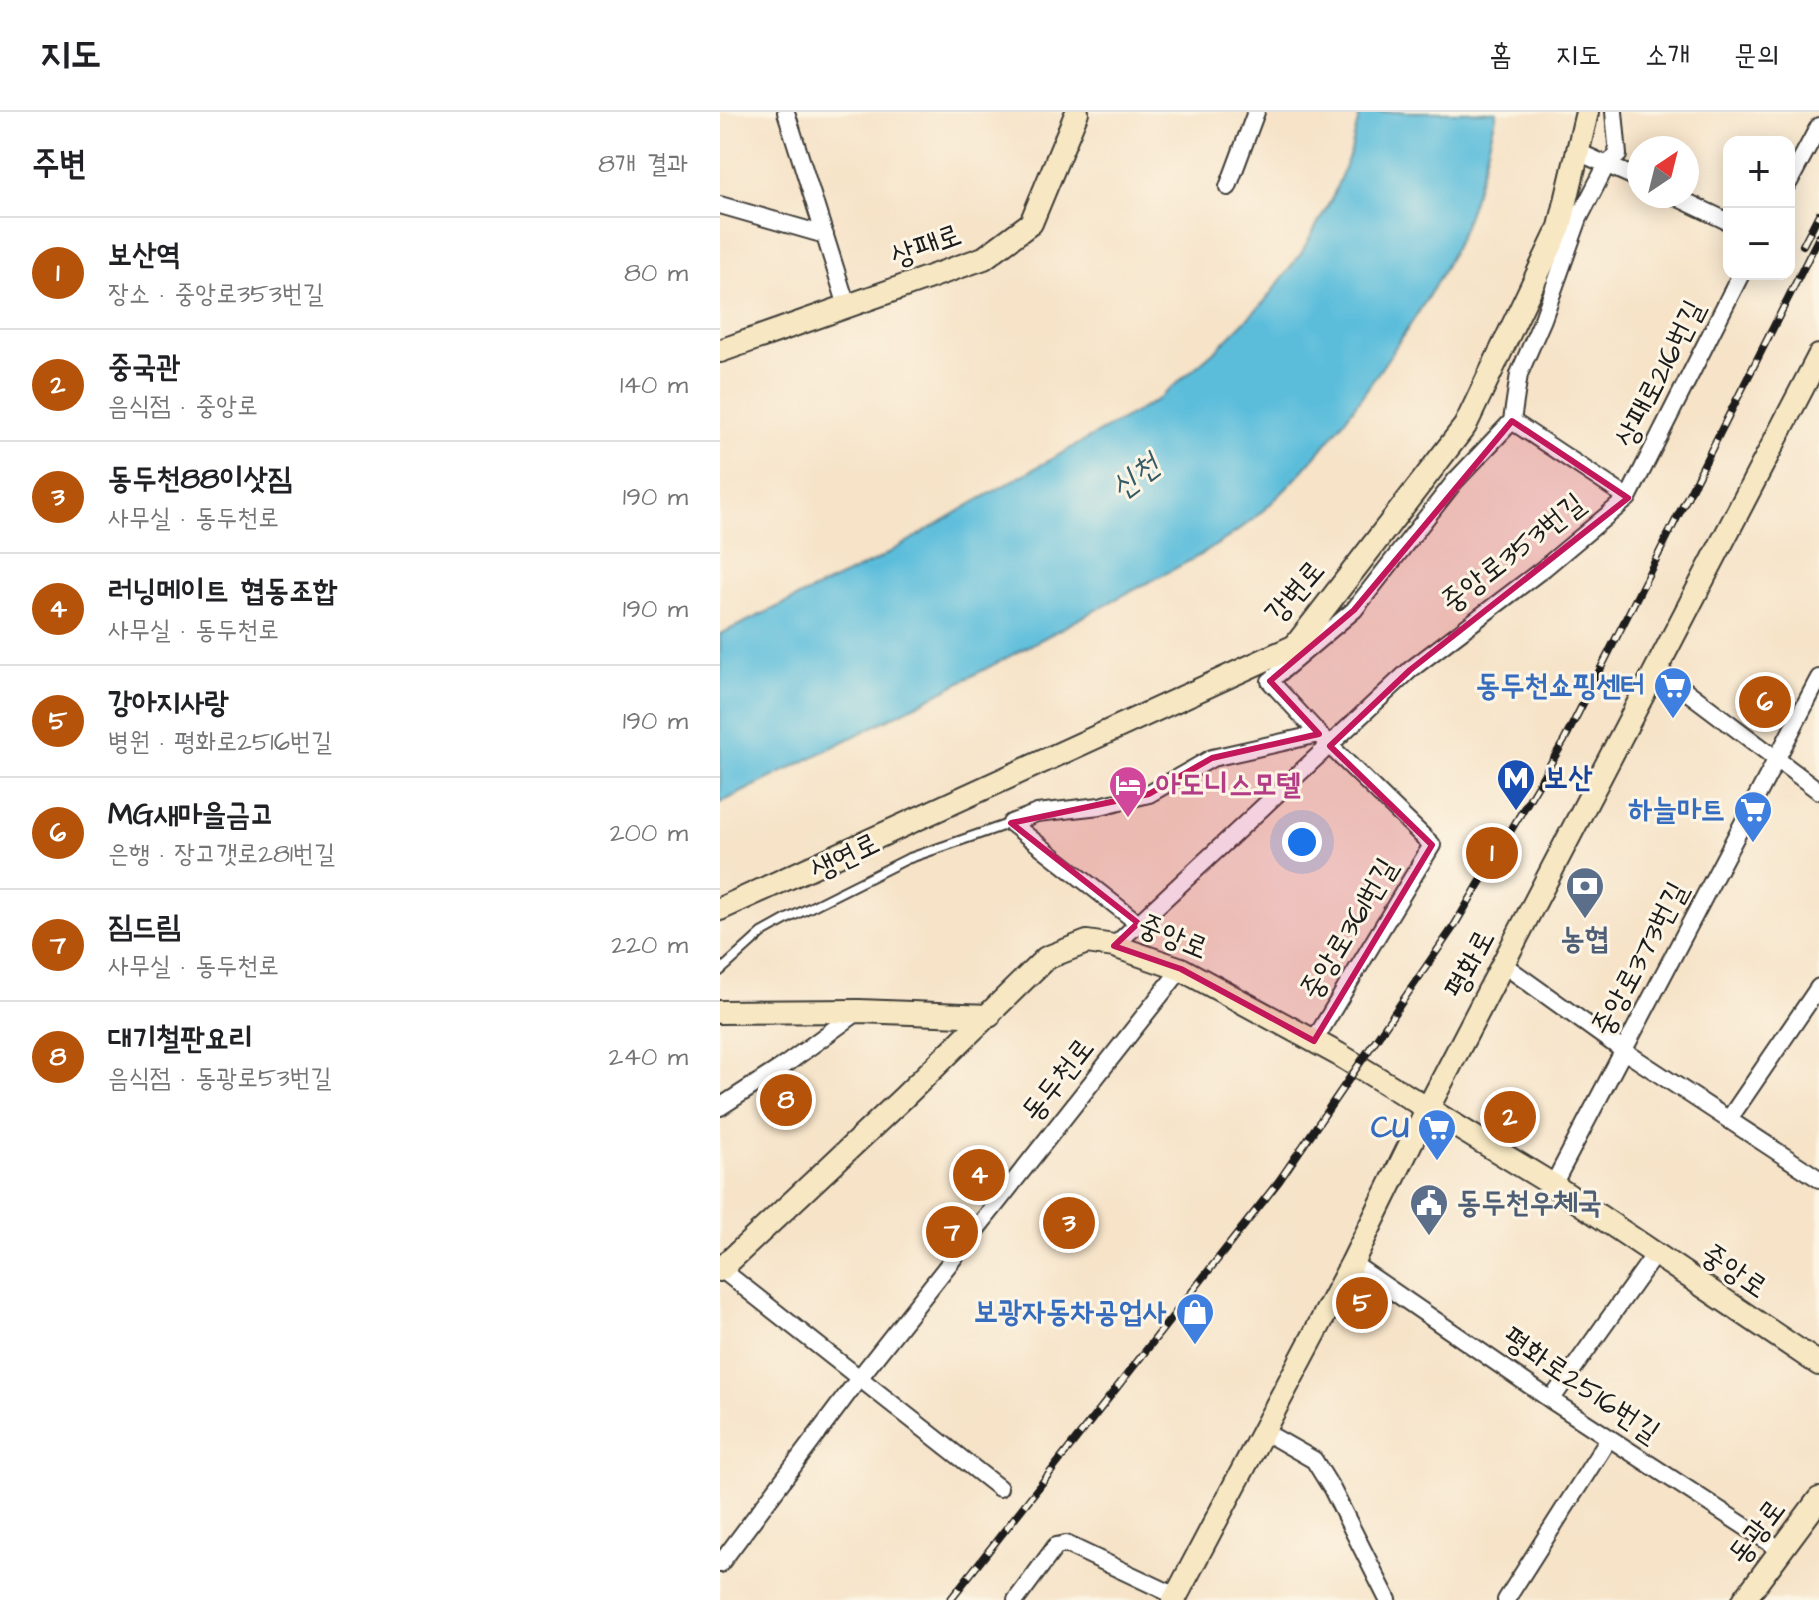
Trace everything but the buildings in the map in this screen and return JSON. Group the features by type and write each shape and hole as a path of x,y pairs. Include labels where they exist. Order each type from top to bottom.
{"main road":[{"name":"상패로","path":"720,351 984,258 1031,223 1077,112"},
{"name":"강변로","path":"720,909 1295,646 1465,426 1560,227 1587,112"},
{"name":"평화로","path":"1175,1598 1352,1263 1428,1108 1819,356"},
{"name":"중앙로","path":"720,1269 989,1016 1046,958 1087,942 1114,946 1181,969 1314,1041 1553,1185 1819,1364"},
{"path":"720,1012 859,1011 989,1016"},
{"name":"동광로","path":"1744,1600 1819,1499"}],"street":[{"path":"786,112 847,306"},
{"path":"1228,187 1256,112"},
{"path":"1325,740 1270,681 1354,610 1455,481 1512,421 1519,374 1543,319 1579,218 1607,164 1618,155 1614,112"},
{"path":"1795,171 1819,126"},
{"path":"1578,152 1627,173"},
{"path":"720,205 825,235"},
{"path":"1699,208 1723,219"},
{"name":"상패로216번길","path":"1628,498 1738,280"},
{"name":"중앙로353번길","path":"1114,946 1325,740 1453,635 1543,569 1628,498 1512,421"},
{"path":"1657,669 1819,791"},
{"name":"중앙로373번길","path":"1553,1185 1819,678"},
{"path":"1011,823 1037,813 1100,806 1149,794 1212,758 1325,740"},
{"name":"중앙로361번길","path":"1314,1041 1432,845 1325,740"},
{"name":"중앙로","path":"1011,823 1138,923"},
{"path":"1504,965 1624,1051 1819,1179"},
{"name":"동두천로","path":"720,1564 860,1377 1181,969"},
{"path":"1729,1119 1819,987"},
{"path":"720,1107 859,1011"},
{"name":"중앙로","path":"1551,1400 1655,1254"},
{"name":"평화로2516번길","path":"1352,1263 1551,1400 1781,1550"},
{"name":"중앙로","path":"720,1269 860,1377"},
{"path":"860,1377 999,1488"},
{"path":"1263,1431 1314,1460 1388,1600"},
{"path":"1506,1600 1609,1438"},
{"path":"1016,1600 1056,1546 1066,1544 1175,1598"}],"lane":[{"name":"생연로","path":"720,971 762,933 789,918 907,859 1011,823"}],"highlighted area":[{"path":"1512,421 1628,498 1410,670 1330,746 1432,845 1314,1041 1181,969 1114,946 1138,923 1011,823 1149,794 1212,758 1319,734 1270,681 1354,610"}],"water":[{"name":"신천","path":"1360,112 1497,112 1472,203 1455,248 1440,276 1369,387 1303,471 1247,524 1187,562 959,683 720,803 720,634 875,561 1157,400 1217,349 1264,302 1302,252 1332,198 1351,151"}],"railway":[{"path":"1803,245 1819,214"},
{"path":"950,1600 1279,1181 1454,926 1564,741 1819,237"}],"place":[{"name":"MG새마을금고","path":"1765,702"},
{"name":"동두천쇼핑센터","path":"1673,720"},
{"name":"보산","path":"1516,812"},
{"name":"아도니스모텔","path":"1128,819"},
{"name":"하늘마트","path":"1753,844"},
{"name":"보산역","path":"1492,853"},
{"name":"농협","path":"1585,920"},
{"name":"대기철판요리","path":"786,1100"},
{"name":"중국관","path":"1510,1117"},
{"name":"CU","path":"1437,1162"},
{"name":"러닝메이트 협동조합","path":"979,1175"},
{"name":"동두천88이삿짐","path":"1069,1223"},
{"name":"짐드림","path":"952,1232"},
{"name":"동두천우체국","path":"1429,1237"},
{"name":"강아지사랑","path":"1362,1303"},
{"name":"보광자동차공업사","path":"1195,1346"}]}
